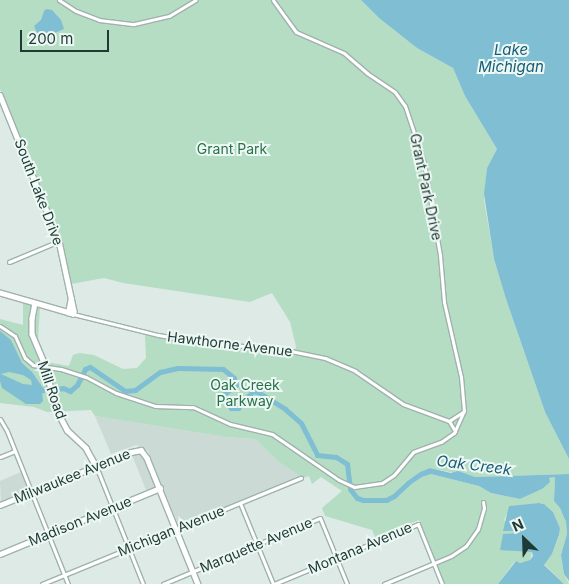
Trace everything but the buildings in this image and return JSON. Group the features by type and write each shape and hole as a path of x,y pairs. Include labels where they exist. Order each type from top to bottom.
{"street":[{"path":"59,0 76,11 99,20 134,24 169,16 196,0"},
{"name":"Grant Park Drive","path":"273,0 296,32 344,53 367,73 395,92 405,106 426,172 440,255 444,302 458,359 464,411"},
{"name":"South Lake Drive","path":"0,95 59,241 74,302 70,313"},
{"path":"9,262 59,241"},
{"name":"Hawthorne Avenue","path":"0,293 158,336 212,344 276,348 325,358 355,371 402,404 449,421"},
{"name":"Mill Road","path":"36,303 32,318 32,334 46,367 55,407 64,426 86,448 96,466"},
{"path":"0,326 15,336 31,364 57,368 86,377 120,395 158,406 192,407 230,424 272,434 346,484 354,487 382,483 394,475 413,452 444,440 455,431 464,411"},
{"path":"455,431 449,421 464,411"},
{"path":"1,421 15,451 68,584"},
{"path":"0,457 15,451"},
{"name":"Milwaukee Avenue","path":"0,505 134,451 144,452 160,488"},
{"path":"96,466 143,584"},
{"name":"Michigan Avenue","path":"42,584 300,478"},
{"path":"160,488 198,584"},
{"name":"Madison Avenue","path":"0,554 160,488"},
{"path":"384,584 456,554 470,541 481,522 483,502"},
{"path":"240,503 274,584"},
{"name":"Marquette Avenue","path":"163,584 320,518 337,558"},
{"name":"Montana Avenue","path":"274,584 418,524 434,563"},
{"path":"337,558 348,584"},
{"path":"434,563 442,584"}],"shaded area":[{"path":"95,416 226,437 255,439 279,462 303,478 178,524 148,451 136,445 111,454"},
{"path":"138,453 143,456 156,487 146,490 132,455"},
{"path":"23,471 31,492 1,504 0,481"}],"green space":[{"name":"Grant Park","path":"0,0 361,0 379,18 417,48 453,68 465,96 497,149 487,168 484,200 494,259 545,412 569,459 569,474 475,477 430,468 420,472 406,482 404,487 431,474 479,486 491,493 520,499 542,489 548,478 555,477 554,501 560,508 566,522 567,534 561,555 564,574 569,584 564,584 544,564 552,554 560,528 553,512 542,503 511,506 504,520 518,531 532,552 530,560 520,563 515,561 498,584 444,584 419,520 375,537 372,530 325,516 322,508 342,491 321,477 312,484 309,476 303,478 279,462 255,439 226,437 95,416 91,410 47,412 34,407 0,403 0,319 23,325 23,302 40,307 38,340 47,362 69,366 73,355 79,353 94,355 123,369 137,368 146,358 145,335 203,344 246,346 295,353 296,346 290,322 272,293 250,302 123,283 104,278 71,284 61,239 0,89"}],"water":[{"name":"Lake Michigan","path":"361,0 569,0 569,459 545,412 494,259 484,194 487,168 497,149 465,96 453,68 417,48 379,18"},
{"path":"46,9 52,10 61,20 64,29 46,37 39,37 34,26 41,20"},
{"path":"0,331 11,340 22,363 32,372 41,385 43,401 40,404 26,404 2,388 0,381","holes":["9,372 23,375 31,380 32,385 23,384 1,374"]},
{"path":"430,468 451,473 458,471 475,477 569,474 569,581 564,574 561,555 567,534 566,522 560,508 554,501 555,477 549,478 550,482 542,489 520,499 491,493 479,486 431,474 422,477 404,489 406,482 420,472"},
{"path":"544,504 553,512 560,528 552,554 544,565 564,584 498,584 516,561 520,563 530,560 533,556 532,552 500,550 503,534 518,533 518,531 503,531 509,506"}],"waterway":[{"name":"Oak Creek","path":"38,386 42,390 63,388 70,391 77,385 85,369 90,367 125,391 135,390 160,372 178,368 223,369 234,378 236,385 224,394 225,400 231,408 238,408 253,391 258,392 285,409 301,423 317,455 336,457 347,464 350,489 357,498 363,500 386,500 394,496 408,483"}],"park label":[{"name":"Oak Creek Parkway","path":"245,394"}]}
